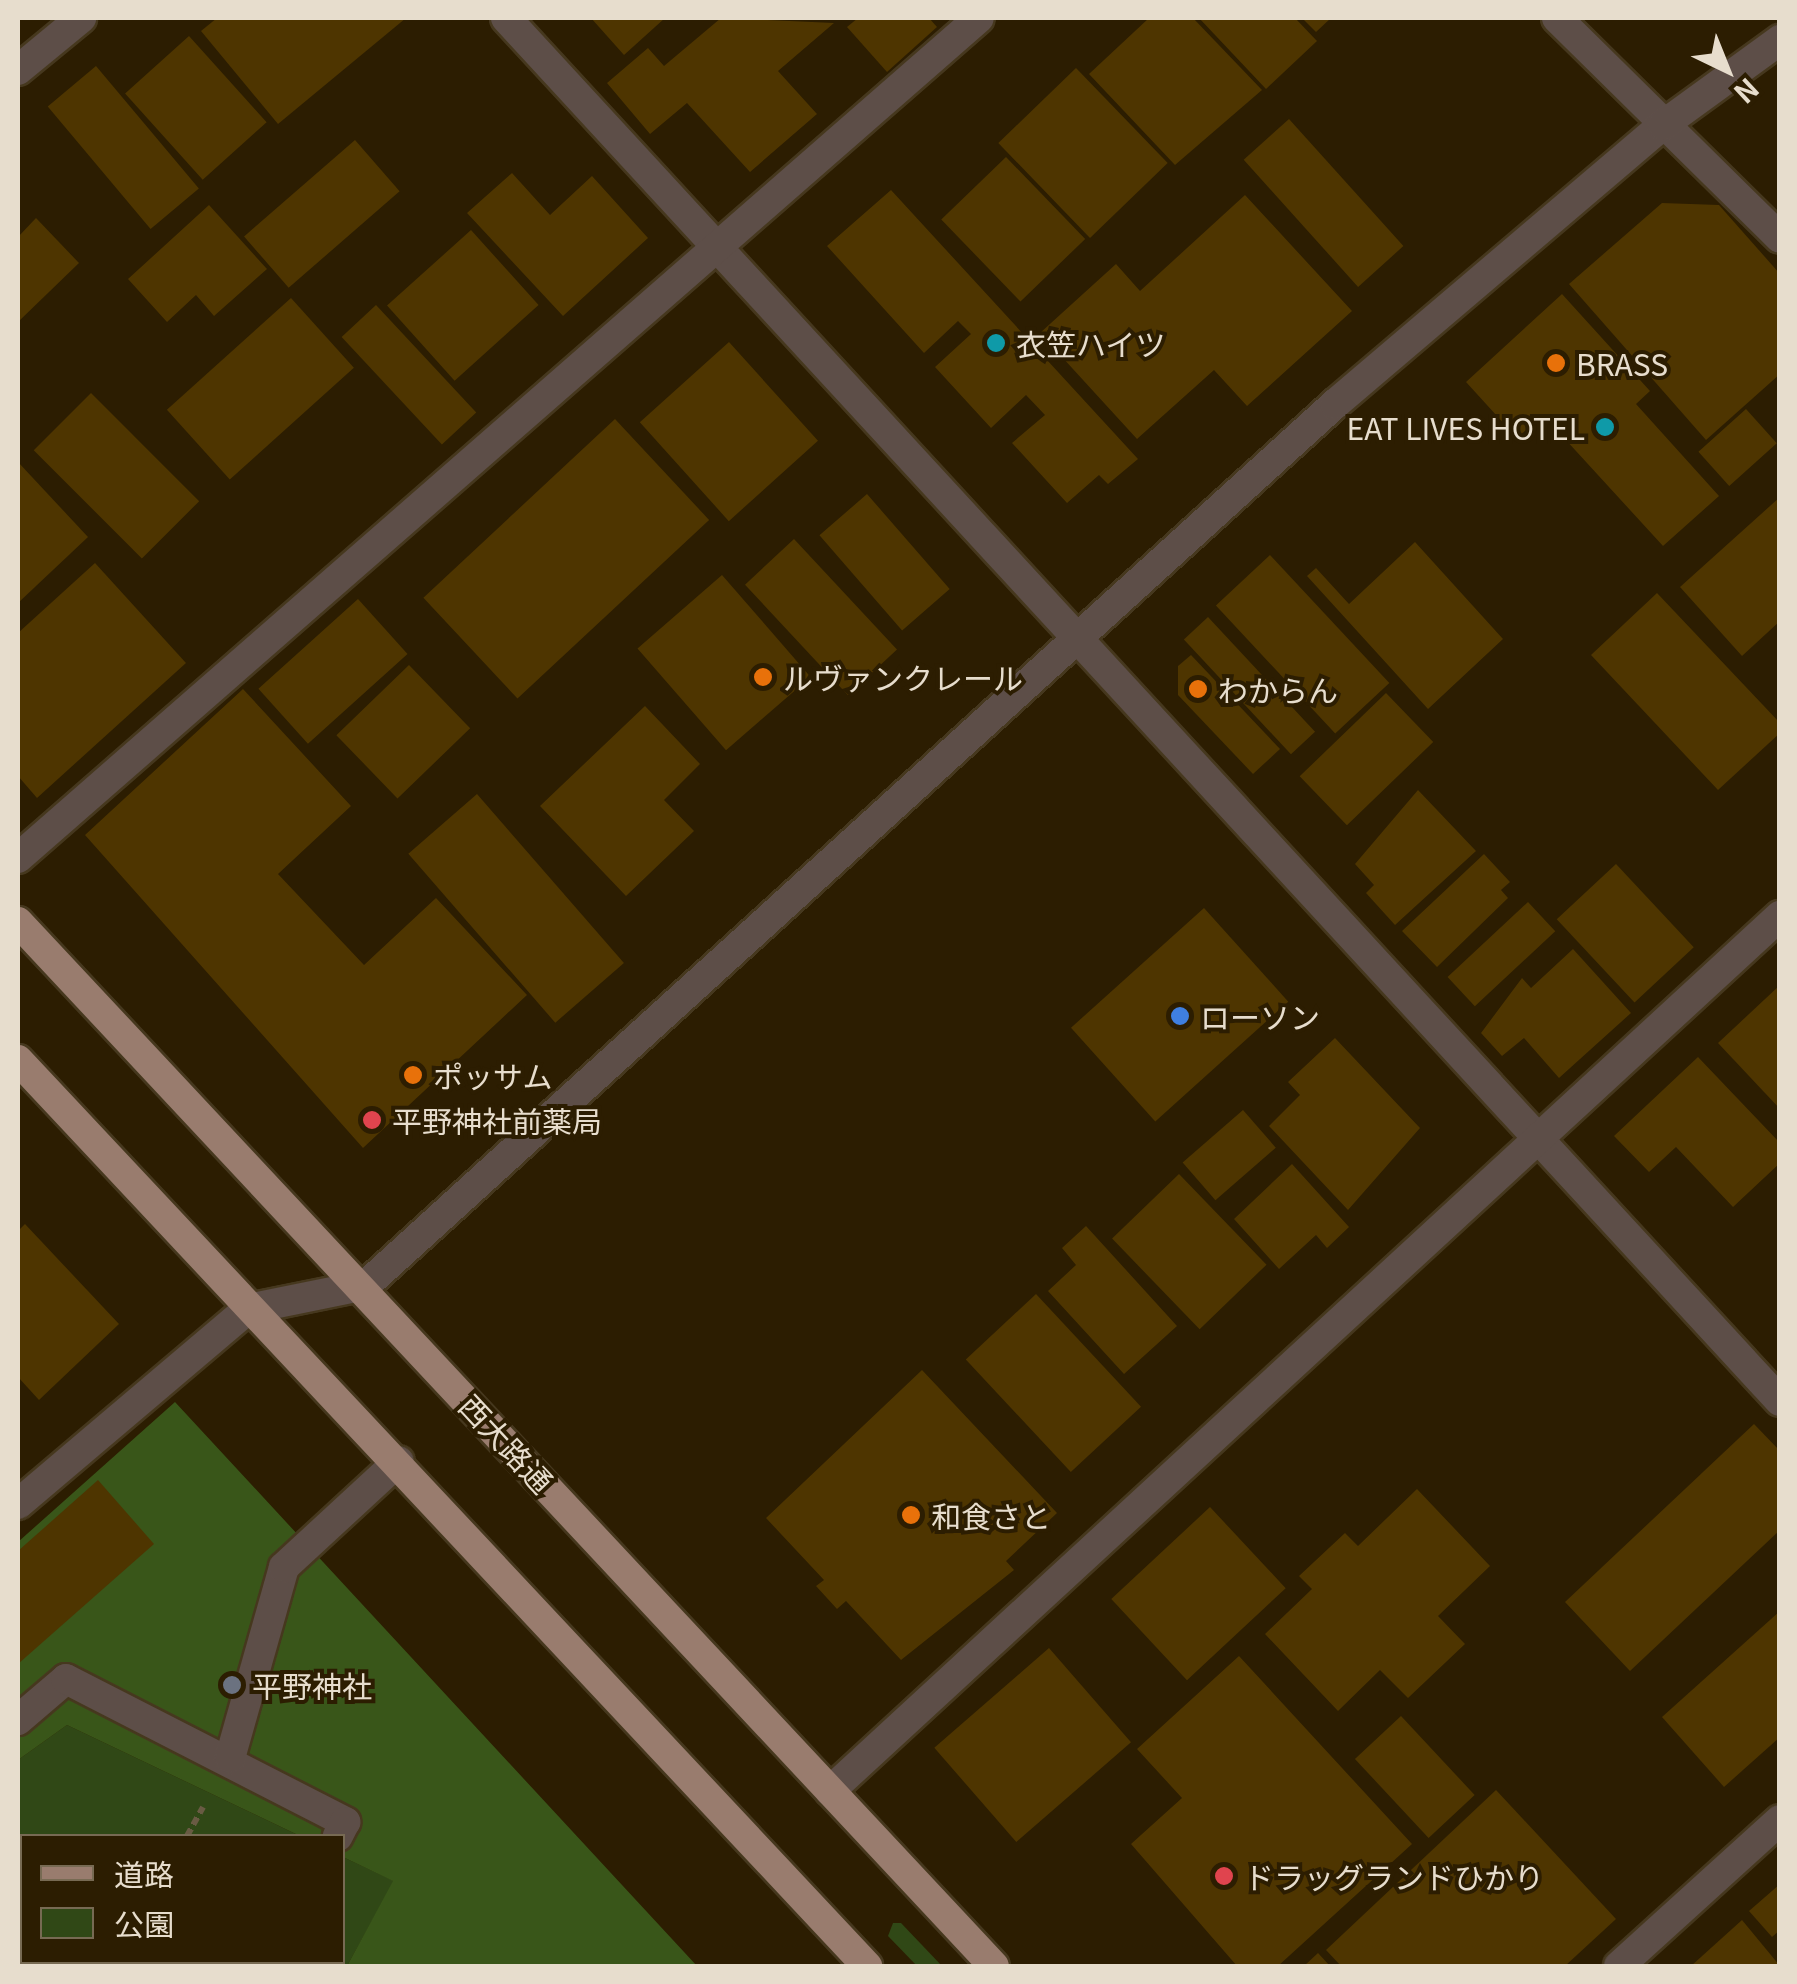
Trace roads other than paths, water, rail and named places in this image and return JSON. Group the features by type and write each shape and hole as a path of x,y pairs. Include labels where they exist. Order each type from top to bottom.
{"main road":[{"name":"西大路通","path":"18,922 366,1285 994,1966"},
{"path":"18,1060 248,1309 399,1461 866,1966"}],"street":[{"path":"18,70 81,18"},
{"path":"506,18 1072,641 1780,1401"},
{"path":"18,858 978,18"},
{"path":"1557,18 1780,238"},
{"path":"18,1504 248,1309 366,1285 1072,641 1663,125 1780,40"},
{"path":"830,1791 1780,916"},
{"path":"230,1758 284,1567 399,1461"},
{"path":"18,1720 66,1679 230,1758 345,1822 339,1834"},
{"path":"1619,1966 1780,1820"}],"place":[{"name":"衣笠ハイツ","path":"996,343"},
{"name":"BRASS","path":"1556,363"},
{"name":"EAT LIVES HOTEL","path":"1605,427"},
{"name":"ルヴァンクレール","path":"763,677"},
{"name":"わからん","path":"1198,689"},
{"name":"ローソン","path":"1180,1016"},
{"name":"ポッサム","path":"413,1075"},
{"name":"平野神社前薬局","path":"372,1120"},
{"name":"和食さと","path":"911,1515"},
{"name":"平野神社","path":"232,1685"},
{"name":"ドラッグランドひかり","path":"1224,1876"}]}
